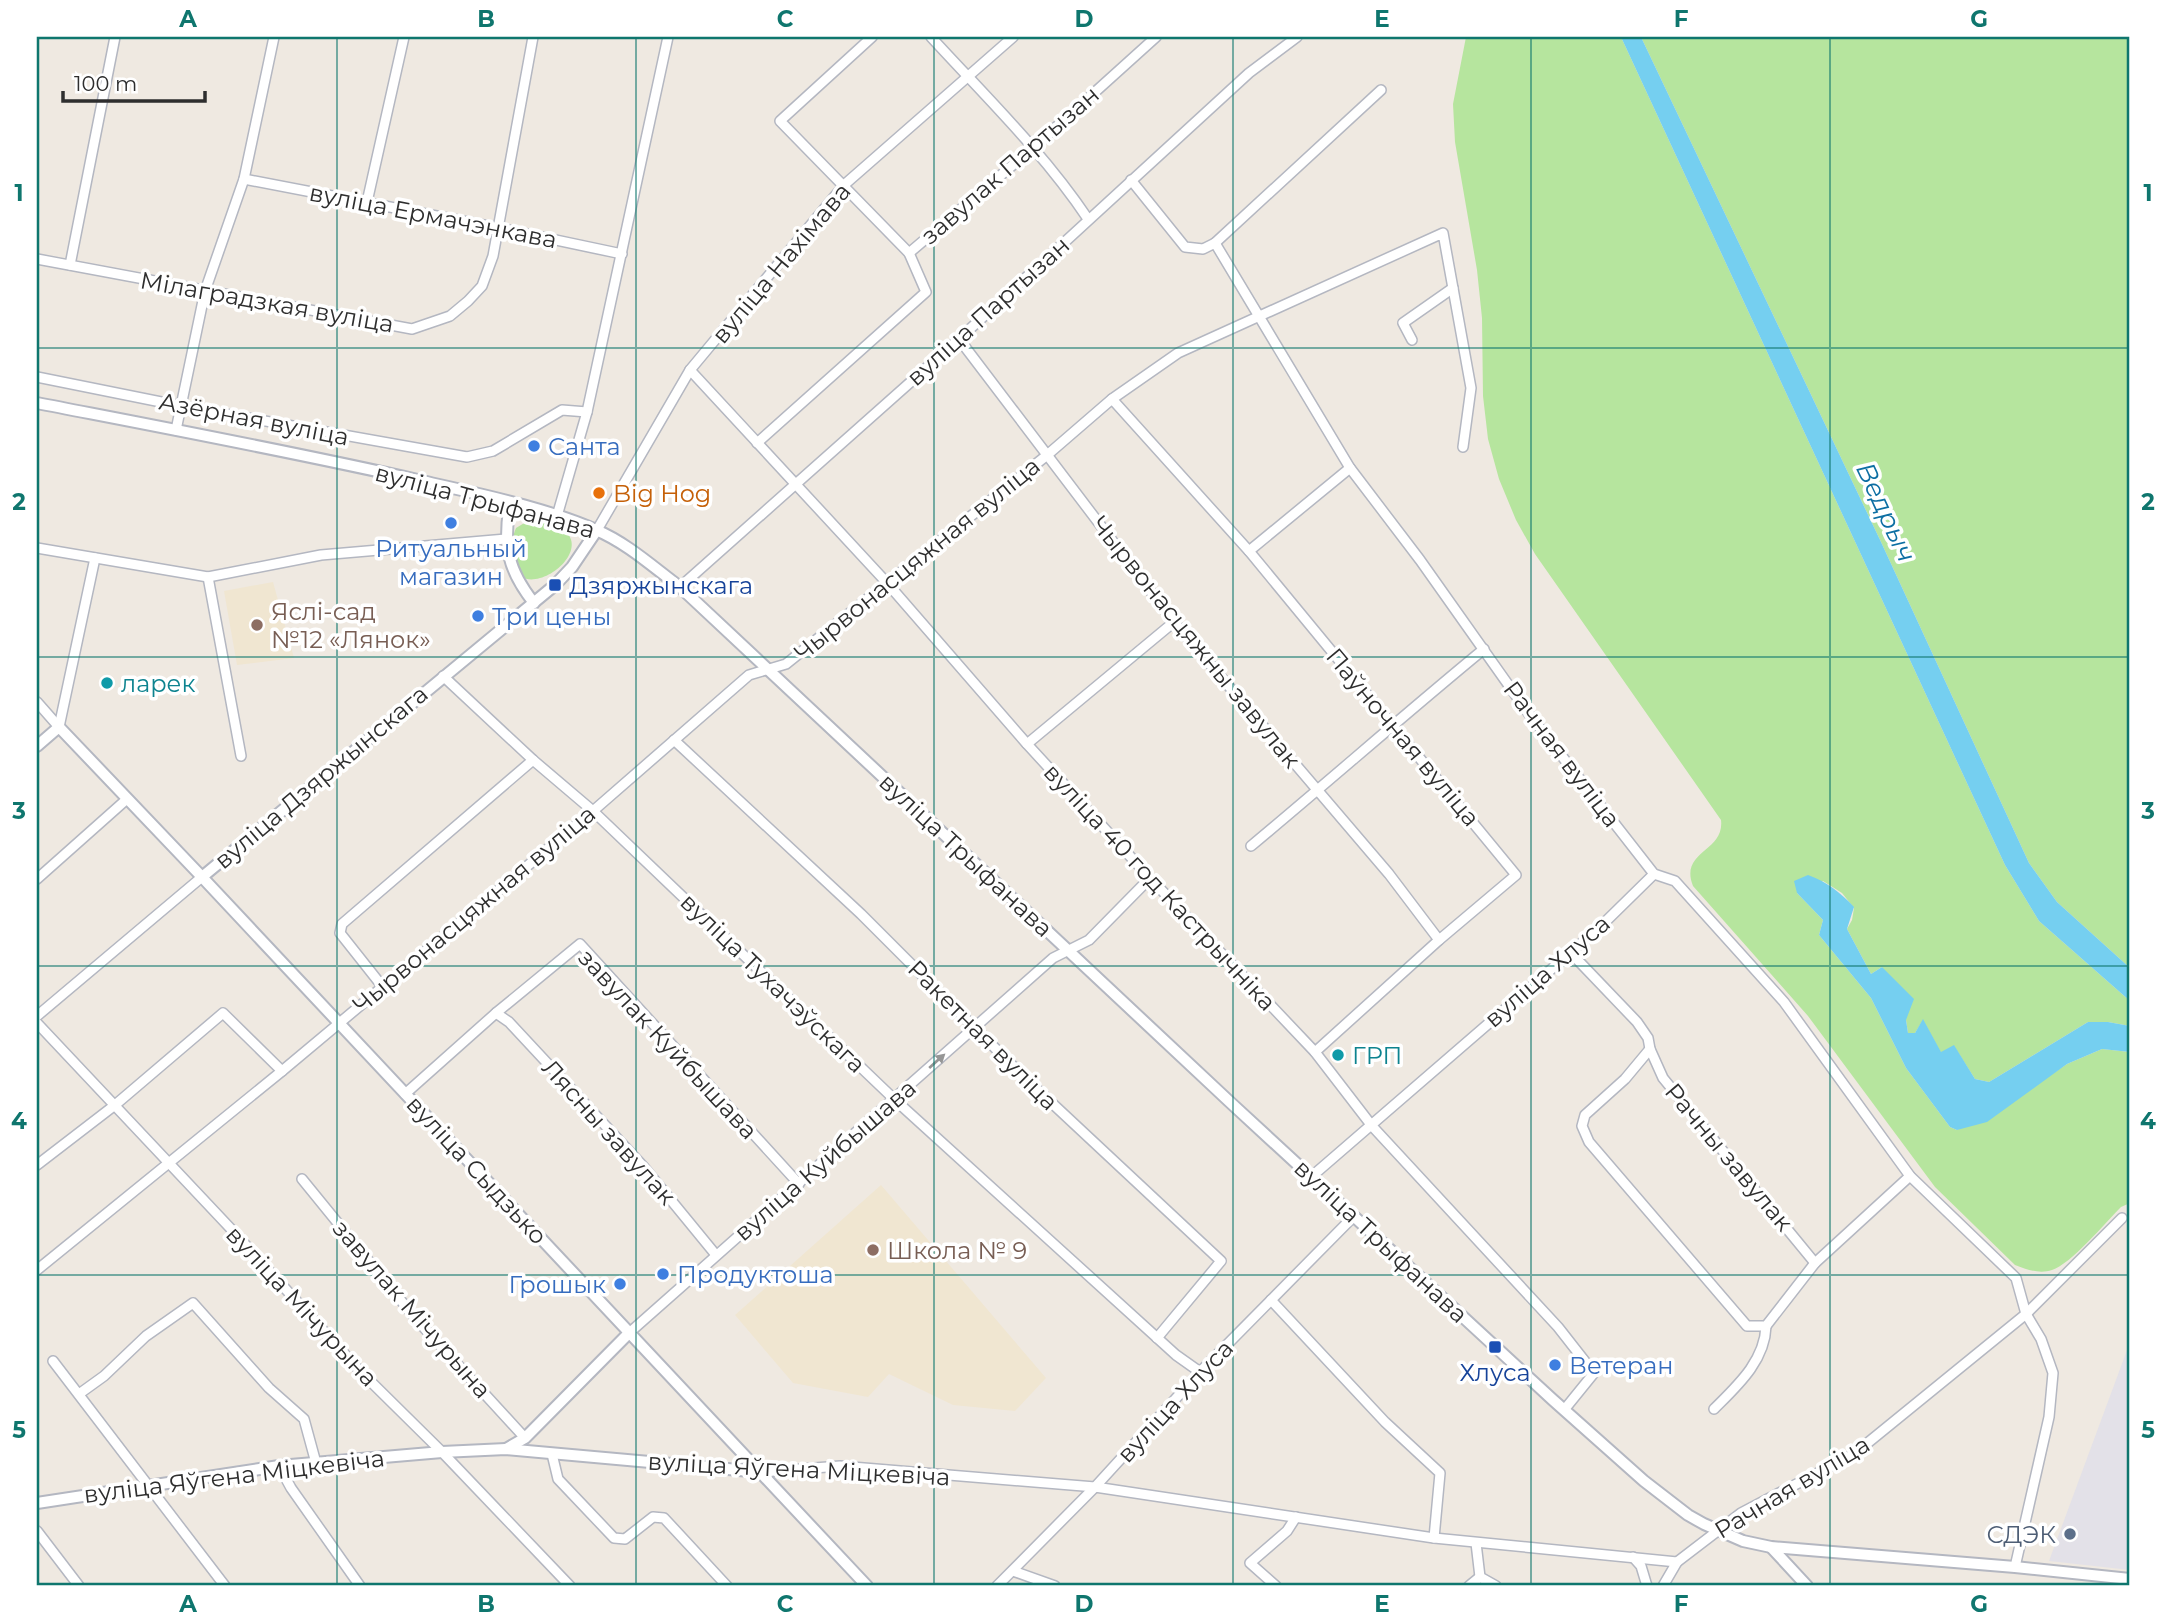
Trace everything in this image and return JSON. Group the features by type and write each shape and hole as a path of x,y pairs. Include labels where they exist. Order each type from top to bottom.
{"street":[{"path":"70,265 115,37"},
{"path":"176,430 205,291 244,179 274,37"},
{"path":"367,202 404,37"},
{"name":"Мілаградзкая вуліца","path":"37,259 412,329 450,316 482,286 493,256 533,37"},
{"path":"558,516 587,412 667,37"},
{"path":"872,37 780,121 909,253"},
{"path":"931,37 1033,148 1088,219"},
{"name":"вуліца Нахімава","path":"597,530 690,370 844,185 1013,37"},
{"name":"завулак Партызан","path":"757,443 926,292 909,253 1033,148 1156,37"},
{"name":"вуліца Партызан","path":"680,587 959,339 1249,74 1297,37"},
{"path":"1131,180 1185,247 1203,249 1215,243 1381,90"},
{"name":"вуліца Ермачэнкава","path":"244,179 622,254"},
{"name":"Чырвонасцяжная вуліца","path":"37,1270 282,1071 593,811 749,675 786,664 1046,456 1112,399 1178,354 1443,233 1471,388 1463,447"},
{"name":"Рачная вуліца","path":"1215,243 1350,468 1420,560 1529,714 1654,874 1675,881 1784,1002 1910,1176 2016,1278 2026,1314"},
{"path":"1412,340 1403,323 1453,288"},
{"name":"Чырвонасцяжны завулак","path":"959,339 1174,622 1389,874 1438,940"},
{"name":"вуліца 40 год Кастрычніка","path":"690,370 888,584 1027,744 1315,1052 1372,1126 1558,1327 1594,1373 1564,1410"},
{"name":"Азёрная вуліца","path":"37,377 181,406 467,457 494,451 562,410 587,412"},
{"name":"Паўночная вуліца","path":"1112,399 1249,551 1516,874 1438,940 1315,1052"},
{"name":"вуліца Трыфанава","path":"37,403 294,453 510,503 597,530 630,549 680,587 1311,1177 1564,1410 1688,1516 1743,1541 1771,1547 2015,1567 2130,1580"},
{"path":"1249,551 1350,468"},
{"path":"510,503 506,539 518,582 534,603"},
{"name":"вуліца Дзяржынскага","path":"37,1016 534,603 572,567 597,530"},
{"path":"37,548 208,576 321,555 506,539"},
{"path":"37,746 59,727 94,558"},
{"path":"208,576 241,756"},
{"path":"1027,744 1174,622"},
{"path":"1251,846 1318,791 1392,724 1484,649"},
{"name":"вуліца Тухачэўскага","path":"443,676 533,760 593,811 894,1099 1157,1338 1200,1372"},
{"path":"37,702 59,727"},
{"name":"вуліца Сыдзько","path":"59,727 867,1586"},
{"name":"Ракетная вуліца","path":"674,740 861,914 1024,1077 1221,1261 1157,1338"},
{"path":"382,986 340,933 342,924 533,760"},
{"path":"37,879 127,799"},
{"name":"вуліца Хлуса","path":"1311,1177 1570,953 1654,874"},
{"name":"вуліца Куйбышава","path":"506,1449 525,1438 629,1333 1053,958 1089,940 1150,878"},
{"name":"завулак Куйбышава","path":"405,1094 496,1013 580,944 799,1184"},
{"name":"Рачны завулак","path":"1570,953 1637,1022 1648,1038 1663,1079 1815,1263"},
{"path":"37,1165 115,1105 223,1013 282,1071"},
{"name":"Лясны завулак","path":"496,1013 509,1022 643,1166 716,1255"},
{"name":"вуліца Мічурына","path":"37,1023 360,1371 570,1586"},
{"path":"1650,1049 1625,1079 1585,1115 1582,1126 1588,1142 1748,1326 1766,1326"},
{"path":"1714,1409 1756,1362 1766,1340 1766,1326 1815,1263 1910,1176"},
{"name":"завулак Мічурына","path":"302,1179 416,1318 525,1438"},
{"name":"вуліца Хлуса","path":"997,1586 1095,1487 1200,1372 1354,1216"},
{"name":"Рачная вуліца","path":"1663,1586 1677,1562 1741,1513 1854,1454 2026,1314 2122,1219"},
{"path":"1271,1300 1385,1422 1440,1473 1434,1538"},
{"path":"79,1394 104,1376 146,1336 193,1303 269,1388 304,1419 316,1463"},
{"path":"2015,1567 2049,1417 2053,1373 2041,1339 2026,1314"},
{"path":"53,1362 225,1586"},
{"name":"вуліца Яўгена Міцкевіча","path":"37,1503 279,1466 506,1449 761,1472 840,1466 1095,1487 1434,1538 1677,1562"},
{"path":"552,1454 558,1479 614,1538 625,1539 653,1517 664,1518 727,1586"},
{"path":"279,1466 291,1489 360,1586"},
{"path":"1276,1586 1250,1563 1287,1531 1296,1517"},
{"path":"37,1531 79,1586"},
{"path":"1476,1543 1480,1577"},
{"path":"1771,1547 1807,1586"},
{"path":"1633,1557 1641,1566 1647,1586"},
{"path":"1013,1571 1055,1586"},
{"path":"1469,1586 1480,1577"},
{"path":"1480,1577 1496,1586"}],"shaded area":[{"name":"Яслі-сад №12 «Лянок»","path":"273,582 294,658 237,665 224,591"},
{"name":"Школа № 9","path":"881,1185 1046,1378 1015,1411 953,1405 889,1374 868,1397 793,1383 735,1315"},
{"path":"2130,1342 2130,1570 2049,1561"}],"green space":[{"path":"1466,37 1621,37 2005,865 2039,921 2130,1001 2130,1026 2088,1022 1989,1082 1975,1079 1954,1046 1941,1053 1923,1020 1915,1033 1908,1033 1906,1020 1882,967 1871,974 1847,929 1854,908 1842,893 1823,881 1797,893 1823,920 1819,935 1871,998 1906,1068 1950,1127 1957,1130 2067,1064 2102,1049 2130,1052 2130,1203 2121,1207 2069,1260 2052,1270 2034,1271 2015,1265 1935,1187 1808,1016 1693,886 1690,874 1692,865 1716,839 1721,820 1535,554 1516,520 1499,479 1488,439 1483,396 1482,318 1477,270 1455,142 1453,104"},
{"path":"1641,37 2130,37 2130,968 2057,902 2029,863 1881,542"},
{"path":"531,519 560,527 571,541 571,550 567,559 551,574 530,579 521,577 512,547 516,528"}],"water":[{"path":"1621,37 1641,37 1881,542 2029,863 2057,902 2130,968 2130,1001 2039,921 2005,865"},
{"path":"1808,875 1833,888 1854,907 1847,929 1871,974 1882,967 1914,999 1906,1020 1908,1033 1915,1033 1923,1019 1941,1052 1954,1045 1975,1079 1989,1082 2088,1022 2130,1026 2130,1052 2102,1049 2067,1064 1987,1122 1957,1130 1950,1127 1906,1068 1871,998 1819,935 1823,920 1797,893 1794,881"}],"place":[{"name":"Санта","path":"534,446"},
{"name":"Big Hog","path":"599,493"},
{"name":"Ритуальный магазин","path":"451,523"},
{"name":"Дзяржынскага","path":"555,585"},
{"name":"Три цены","path":"478,616"},
{"name":"Яслі-сад №12 «Лянок»","path":"257,625"},
{"name":"ларек","path":"107,683"},
{"name":"ГРП","path":"1338,1055"},
{"name":"Школа № 9","path":"873,1250"},
{"name":"Продуктоша","path":"663,1274"},
{"name":"Грошык","path":"620,1284"},
{"name":"Хлуса","path":"1495,1347"},
{"name":"Ветеран","path":"1555,1365"},
{"name":"СДЭК","path":"2070,1534"}],"water label":[{"name":"Ведрыч","path":"1886,512"}]}
